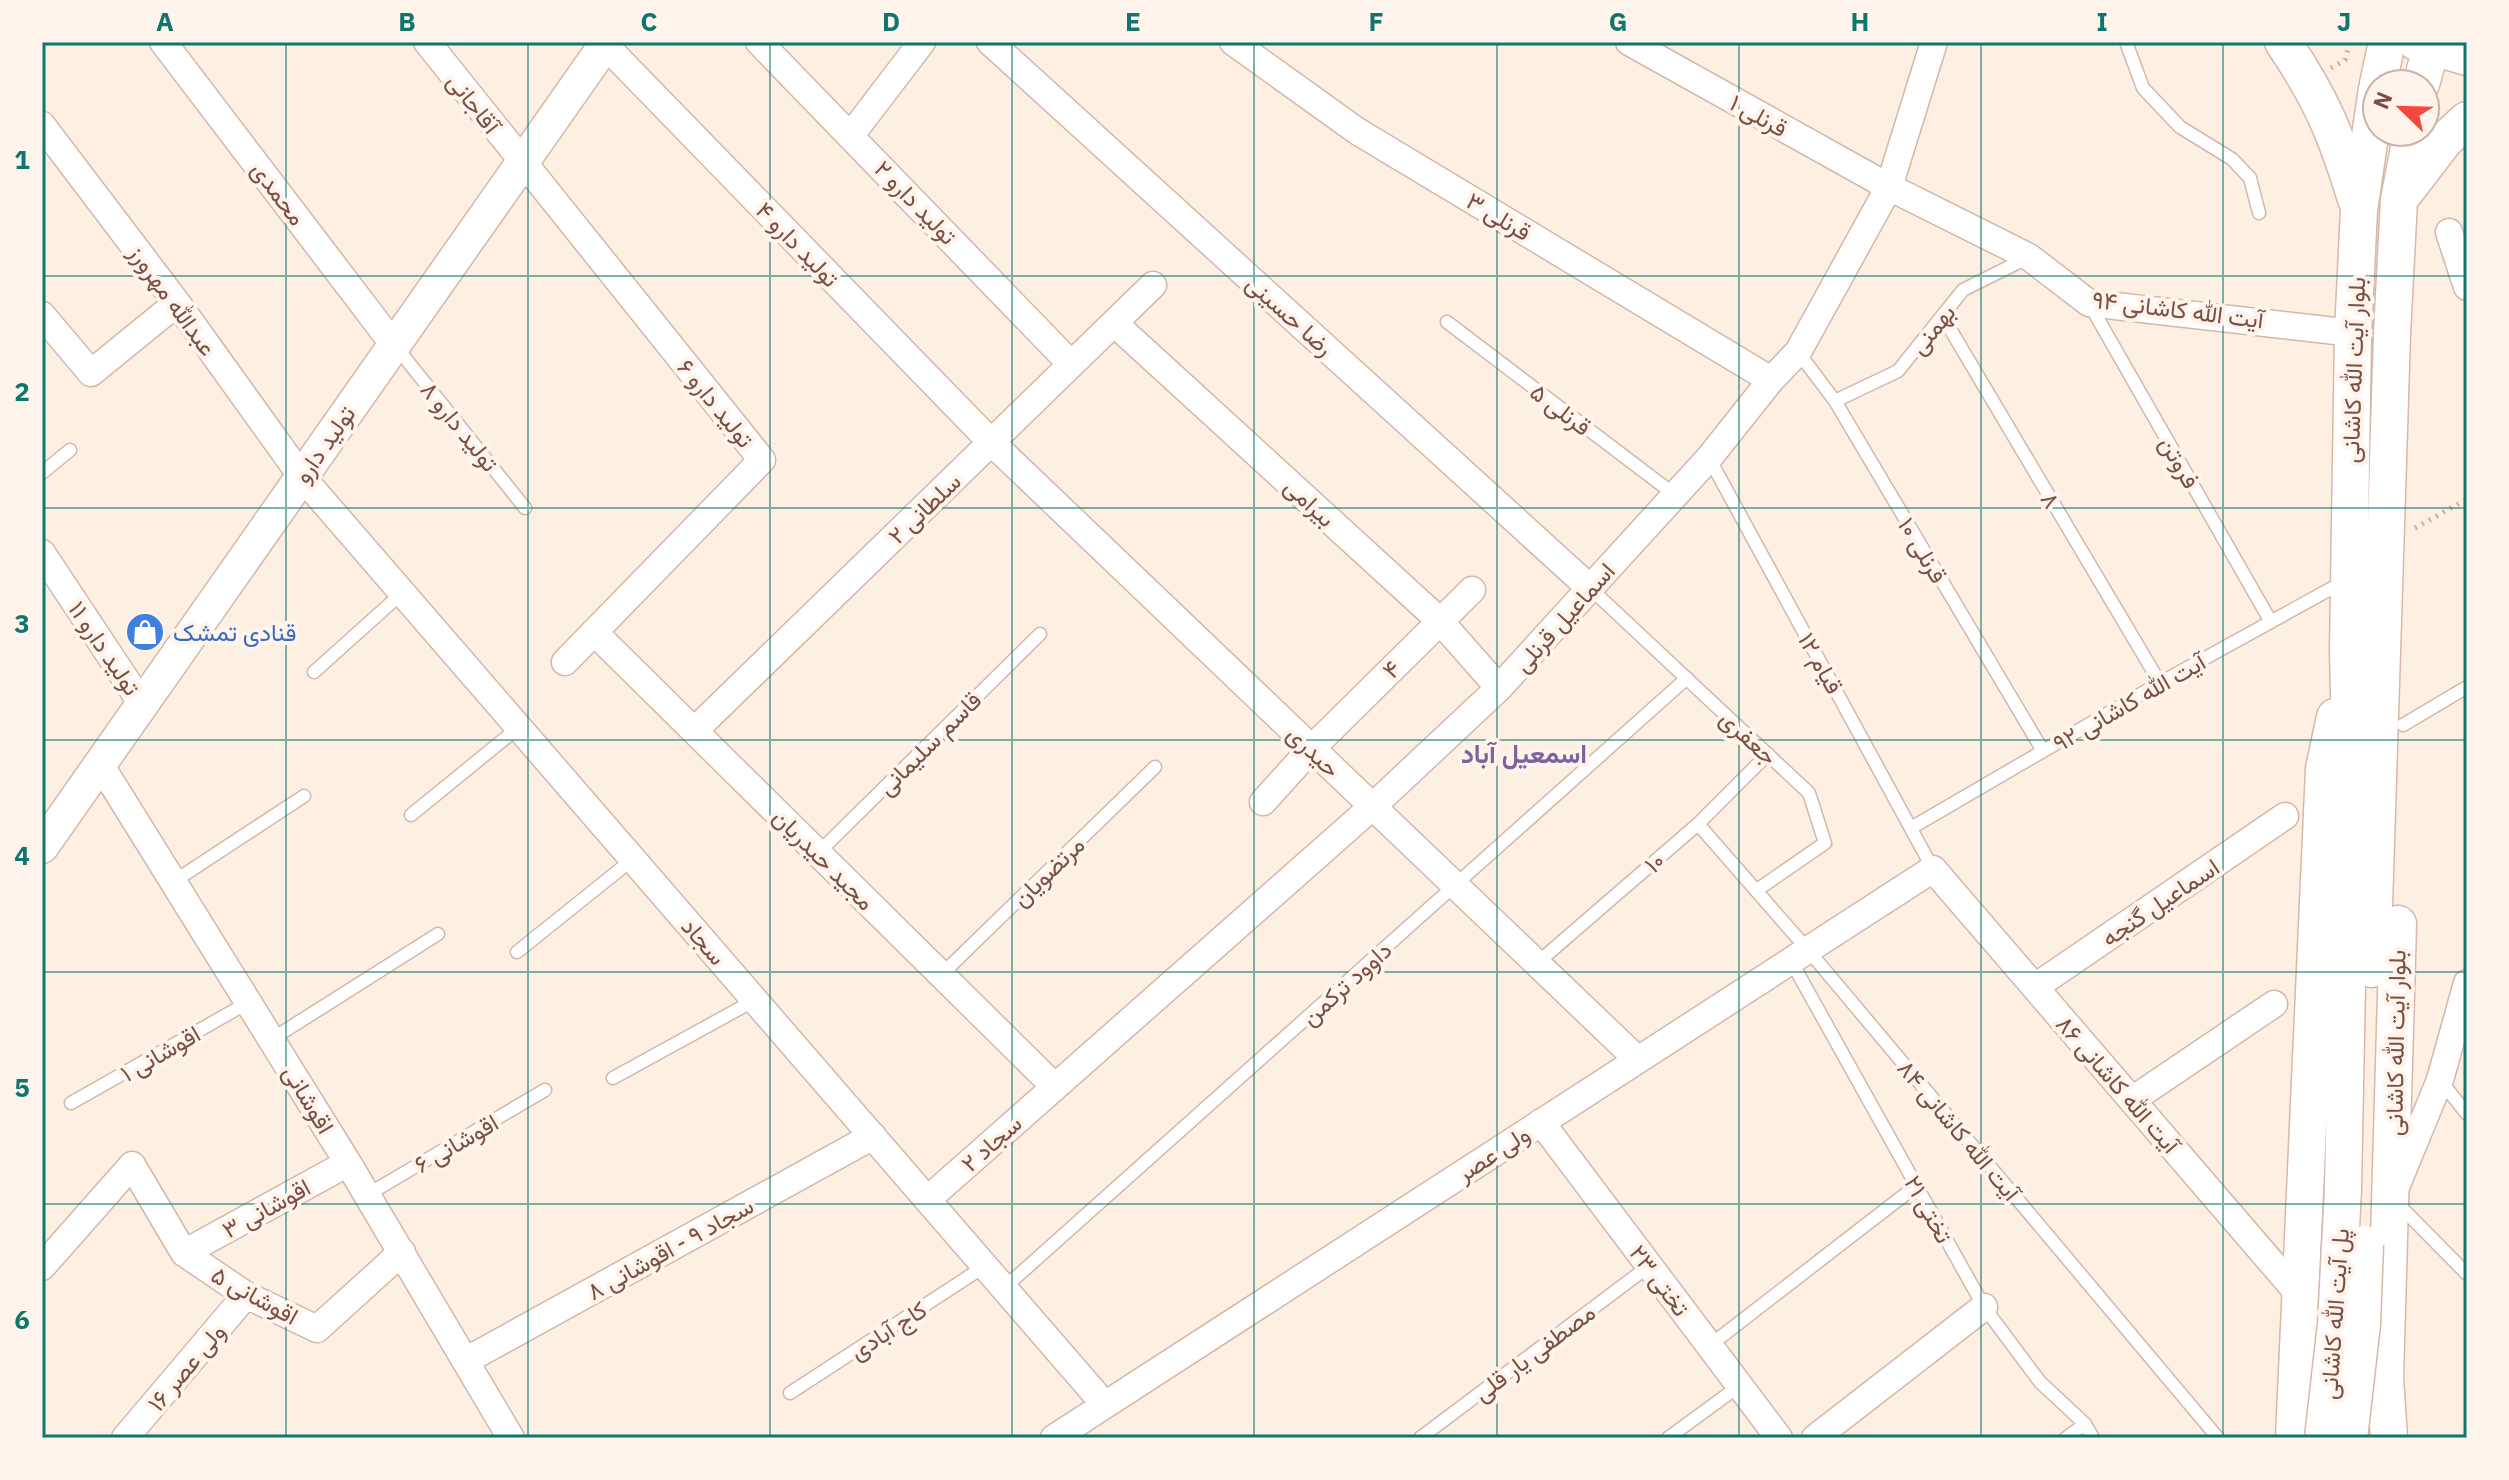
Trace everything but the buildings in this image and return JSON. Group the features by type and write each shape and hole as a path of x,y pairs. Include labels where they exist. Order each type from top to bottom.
{"main road":[{"path":"2283,42 2310,81 2335,130 2359,210"},
{"name":"بلوار آیت الله کاشانی","path":"2381,68 2387,42"},
{"path":"2423,68 2427,44 2467,57"},
{"path":"2399,200 2445,140 2467,120"},
{"name":"بلوار آیت الله کاشانی","path":"2368,148 2359,210 2353,333 2348,652 2367,1192 2389,1438"},
{"name":"بلوار آیت الله کاشانی","path":"2367,1192 2375,839 2399,200 2409,148"},
{"name":"بلوار آیت الله کاشانی","path":"2367,1192 2403,725 2384,651"},
{"name":"بلوار آیت الله کاشانی","path":"2294,1438 2300,1377 2324,769 2348,652"},
{"name":"پل آیت الله کاشانی","path":"2323,1438 2336,1324 2367,1192"},
{"name":"پل آیت الله کاشانی","path":"2348,1438 2362,1324 2367,1192"},
{"path":"2300,1377 2308,1396 2323,1409 2342,1413 2361,1409 2377,1396 2385,1378"}],"street":[{"name":"محمدی","path":"163,42 394,345"},
{"name":"آقاجانی","path":"427,42 522,164"},
{"name":"تولید دارو ۲","path":"759,42 1071,364"},
{"path":"851,135 922,42"},
{"name":"رضا حسینی","path":"990,42 1591,589"},
{"name":"قرنلی ۳","path":"1233,42 1357,131 1771,380"},
{"name":"قرنلی ۱","path":"1629,42 1889,187"},
{"name":"اسماعیل قرنلی","path":"1055,1087 1372,807 1499,688 1709,458 1771,380 1798,352 1889,187 1934,42"},
{"name":"تولید دارو","path":"42,847 605,43"},
{"name":"تولید دارو ۴","path":"605,43 991,442"},
{"name":"عبدالله مهرورز","path":"45,135 177,303 302,477"},
{"name":"تولید دارو ۶","path":"522,164 762,460 565,662"},
{"name":"آیت الله کاشانی ۹۴","path":"1889,187 2029,257 2089,303 2353,333"},
{"path":"2449,232 2467,287"},
{"name":"۲ سلطانی","path":"694,731 1153,285"},
{"path":"42,315 91,373 177,303"},
{"name":"بیرامی","path":"1114,323 1440,621 1499,688"},
{"name":"حیدری","path":"991,442 1638,1060"},
{"name":"سجاد","path":"302,477 1105,1405"},
{"name":"تولید دارو ۱۱","path":"42,553 142,704"},
{"name":"۴","path":"1263,802 1311,749 1472,590"},
{"name":"مجید حیدریان","path":"594,632 1055,1087"},
{"name":"اقوشانی","path":"100,764 348,1163 511,1438"},
{"name":"اسماعیل گنجه","path":"2035,987 2285,816"},
{"name":"آیت الله کاشانی ۸۶","path":"1933,869 2303,1299"},
{"name":"ولی عصر","path":"1054,1438 1933,869"},
{"path":"2367,1192 2440,1080 2467,983"},
{"path":"2132,1100 2274,1004"},
{"name":"سجاد ۲","path":"928,1199 1055,1087"},
{"name":"تختی ۲۳","path":"1541,1122 1779,1438"},
{"name":"سجاد ۹ - اقوشانی ۸","path":"467,1360 873,1136"},
{"name":"اقوشانی ۳","path":"184,1253 348,1163"},
{"name":"اقوشانی ۵","path":"42,1267 132,1165 184,1253 246,1295 317,1329 402,1252"},
{"name":"ولی عصر ۱۶","path":"125,1438 246,1295"},
{"path":"1815,1438 1984,1307"}],"lane":[{"path":"2126,42 2143,88 2180,127 2232,159 2241,168 2250,178 2259,213"},
{"name":"بهمنی","path":"1835,401 1898,371 1963,290 2029,257"},
{"name":"فروتن","path":"2089,303 2271,622"},
{"name":"۸","path":"1943,317 2160,683"},
{"name":"قرنلی ۵","path":"1447,322 1675,495"},
{"name":"تولید دارو ۸","path":"394,345 525,508"},
{"name":"قرنلی ۱۰","path":"1798,352 1835,401 2043,751"},
{"path":"42,473 70,450"},
{"name":"۱۲ قیام","path":"1709,458 1933,869"},
{"name":"آیت الله کاشانی ۹۲","path":"1911,828 2160,683 2349,579"},
{"name":"جعفری","path":"1591,589 1809,793 1825,843 1757,890"},
{"path":"314,672 402,593"},
{"name":"قاسم سلیمانی","path":"818,853 1040,634"},
{"name":"داوود ترکمن","path":"1004,1288 1687,678"},
{"path":"2403,725 2467,687"},
{"path":"411,815 519,727"},
{"name":"۱۰","path":"1536,964 1698,824 1768,754"},
{"name":"مرتضویان","path":"941,975 1155,767"},
{"path":"173,882 304,796"},
{"name":"آیت الله کاشانی ۸۴","path":"1698,824 1757,890 1800,955 2218,1438"},
{"path":"517,952 633,859"},
{"path":"272,1039 438,934"},
{"name":"تختی ۲۱","path":"1800,955 1916,1186 1984,1307 2040,1382 2085,1424 2093,1438"},
{"path":"613,1078 755,1000"},
{"name":"اقوشانی ۱","path":"71,1103 249,1002"},
{"path":"2440,1080 2467,1114"},
{"name":"اقوشانی ۶","path":"367,1195 545,1090"},
{"path":"1709,1346 1916,1186"},
{"path":"2367,1192 2467,1274"},
{"name":"کاج آبادی","path":"790,1393 985,1266"},
{"name":"مصطفی یار قلی","path":"1420,1438 1649,1266"},
{"path":"1668,1438 1739,1386"},
{"path":"2066,1438 2085,1424"}],"path":[{"path":"2345,60 2350,42"},
{"path":"2387,544 2467,499"}],"place":[{"name":"قنادی تمشک","path":"145,632"}],"district":[{"name":"اسمعیل آباد","path":"1524,753"}]}
